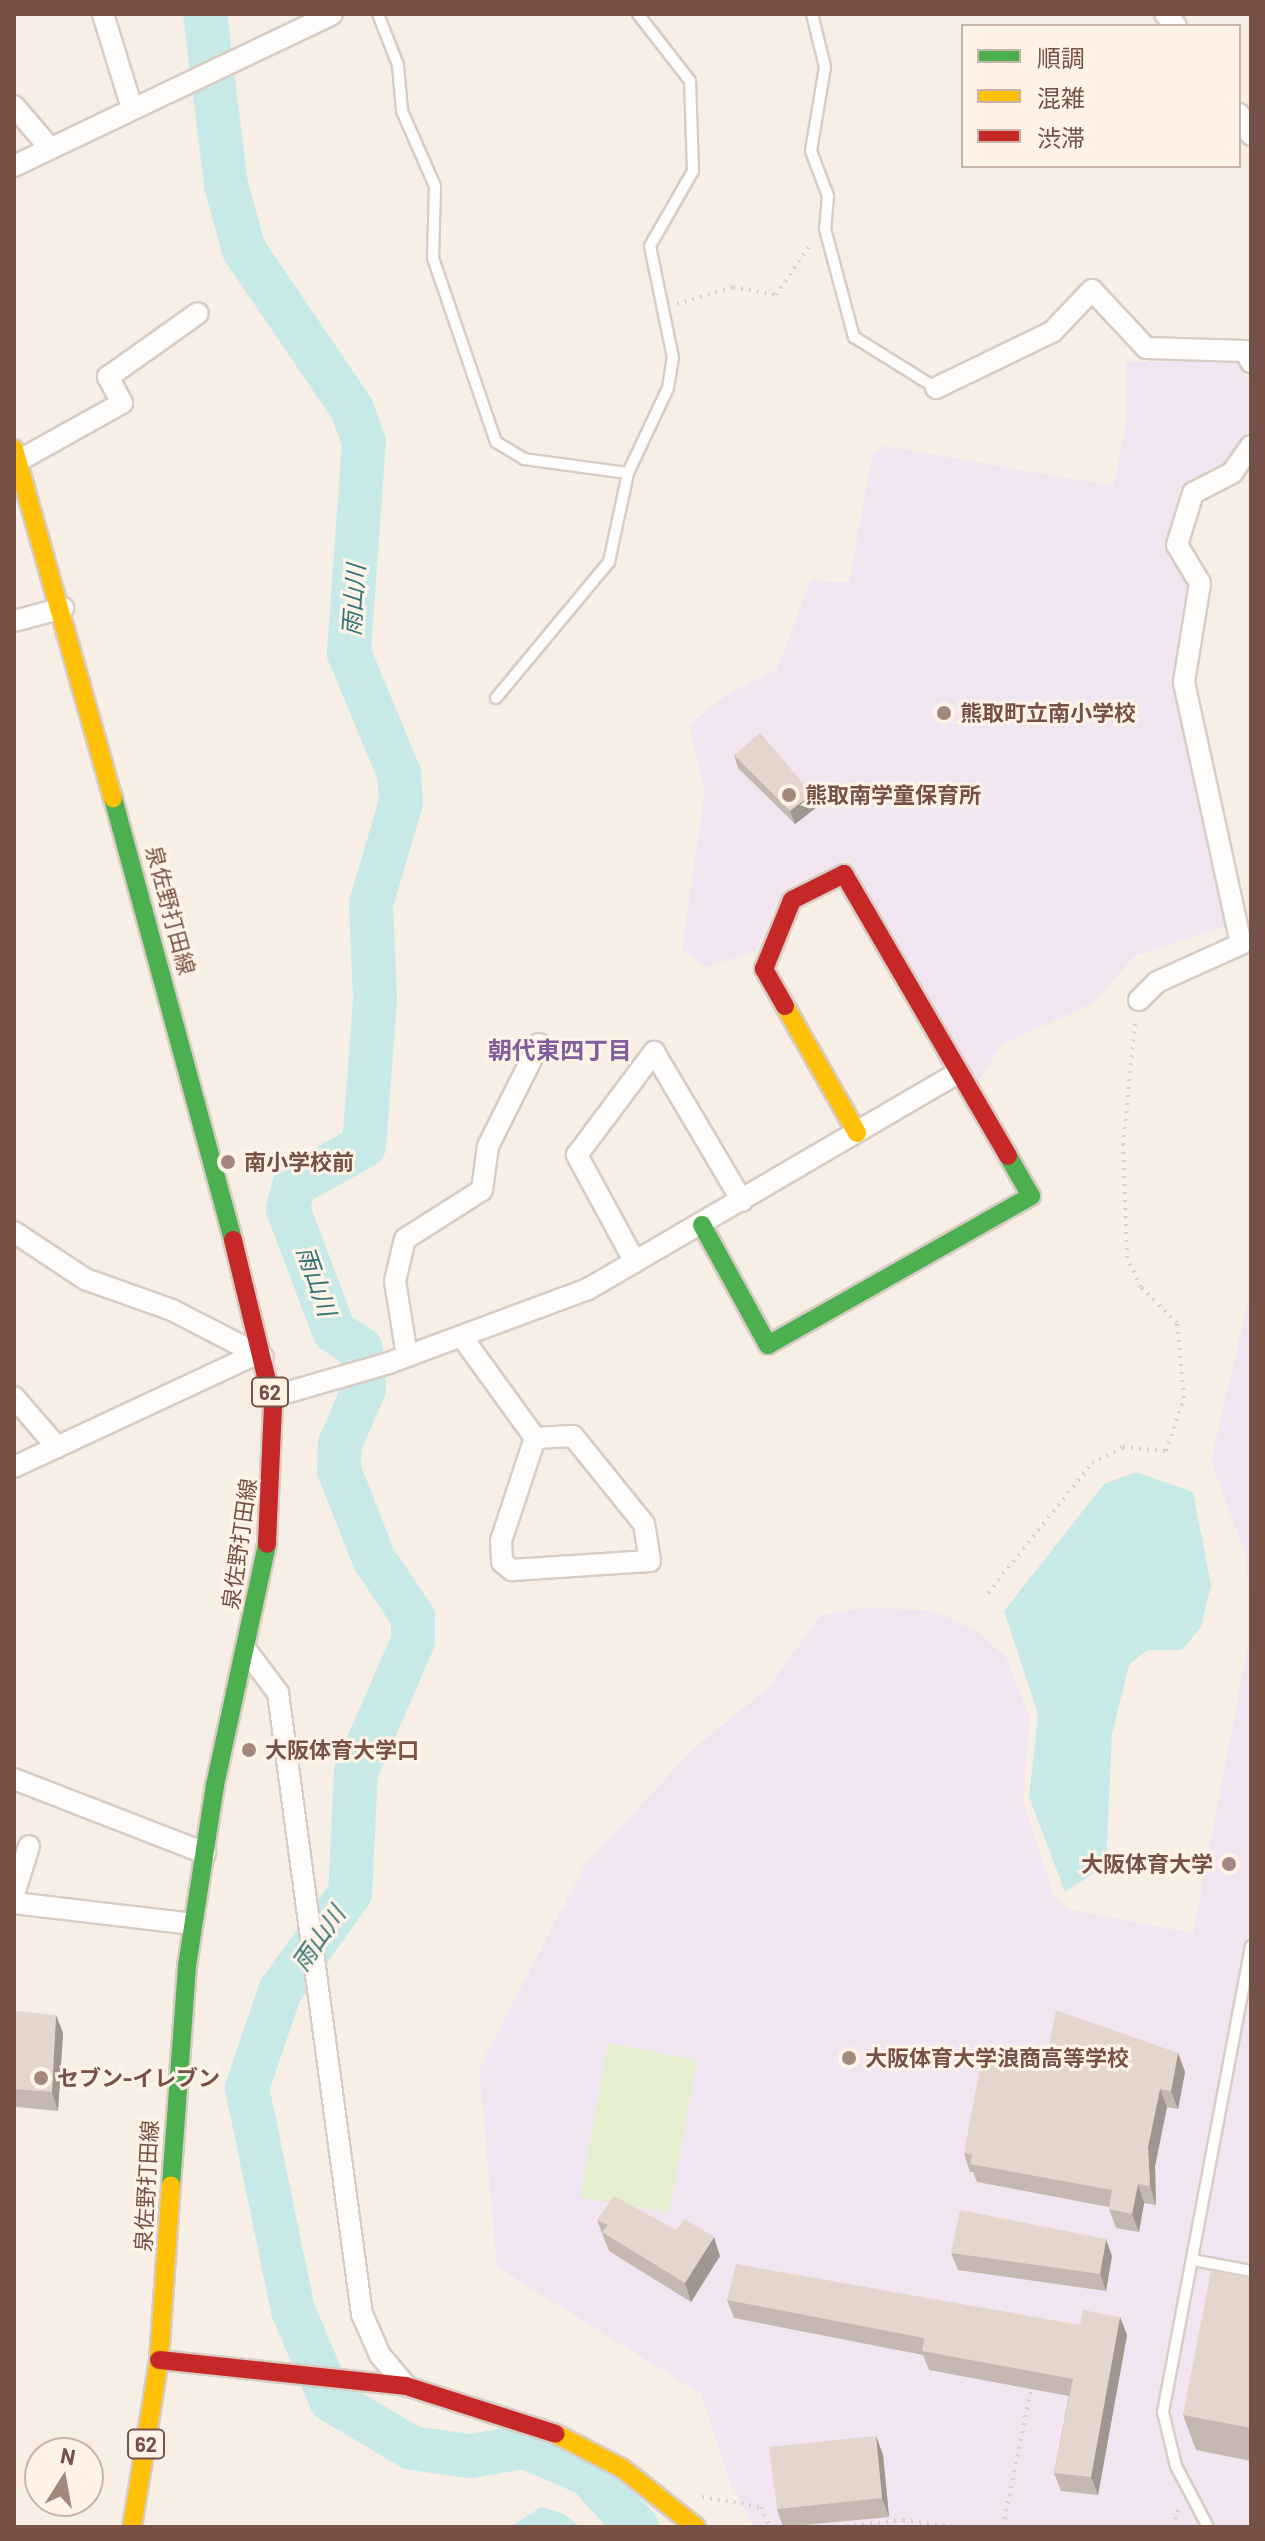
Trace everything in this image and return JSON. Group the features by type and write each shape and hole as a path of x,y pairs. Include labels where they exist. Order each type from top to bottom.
{"main road":[{"name":"泉佐野打田線","path":"16,455 63,608 271,1397 274,1488 193,1924 175,2083 159,2360 132,2527"},
{"path":"702,1225 768,1345 1031,1196 844,874 792,900 764,969 857,1133"},
{"path":"159,2360 406,2386 565,2435 667,2499 696,2527"}],"street":[{"path":"103,14 131,105"},
{"path":"14,166 169,86 248,51 296,21 332,14"},
{"path":"14,106 49,147"},
{"path":"1241,118 1251,135"},
{"path":"936,388 1052,332 1092,290 1146,348 1245,351 1251,362"},
{"path":"16,455 122,403 108,377 198,313"},
{"path":"1139,1000 1157,982 1241,944 1184,682 1200,583 1177,545 1193,493 1232,473 1251,446"},
{"path":"14,621 63,608"},
{"path":"398,1359 395,1281 405,1239 482,1190 488,1146 539,1044"},
{"path":"635,1262 577,1155 654,1052 742,1201"},
{"path":"271,1397 333,1381 398,1359 588,1289 958,1073"},
{"path":"14,1232 85,1279 172,1310 259,1356"},
{"path":"462,1337 535,1438"},
{"path":"14,1467 259,1356"},
{"path":"14,1397 57,1447"},
{"path":"573,1436 644,1524 650,1561 512,1570 502,1562 501,1541 535,1438 573,1436"},
{"path":"246,1650 278,1693 362,2314 380,2355 406,2386"},
{"path":"14,1779 205,1853"},
{"path":"14,1894 29,1846"},
{"path":"14,1903 193,1924"}],"lane":[{"path":"378,14 398,65 402,111 435,186 433,258 496,442 524,459 628,473"},
{"path":"496,698 609,562 628,473 668,388 673,358 650,246 693,171 690,81 638,14"},
{"path":"812,14 825,67 811,127 828,196 825,229 854,337 936,388"},
{"path":"1208,2527 1176,2466 1163,2412 1251,1946"},
{"path":"1193,2260 1251,2271"}],"path":[{"path":"661,309 733,287 776,295 825,229"},
{"path":"988,1593 1092,1463 1123,1447 1166,1451 1184,1398 1184,1341 1166,1307 1132,1274 1122,1217 1127,1064 1139,1000"},
{"path":"1003,2527 1031,2389"},
{"path":"667,2499 761,2507 770,2527"},
{"path":"838,2527 903,2520 956,2527"}],"shaded area":[{"name":"熊取町立南小学校","path":"1236,361 1251,384 1251,426 1228,465 1179,490 1168,550 1190,588 1177,679 1230,925 1135,956 1093,1003 1001,1045 978,1082 850,859 784,889 755,951 706,967 682,950 705,791 689,725 727,694 777,669 811,580 849,583 872,456 884,446 1114,486 1126,422 1126,362"},
{"path":"1251,1289 1251,1630 1246,1556 1211,1461"},
{"name":"大阪体育大学浪商高等学校","path":"871,1607 930,1611 974,1629 1006,1657 1030,1718 1023,1800 1054,1896 1068,1909 1193,1933 1251,1630 1251,2527 754,2527 730,2483 701,2394 497,2267 479,2068 585,1865 693,1749 767,1689 821,1615"}],"green space":[{"path":"608,2043 697,2060 669,2213 580,2197"}],"water":[{"path":"1136,1472 1193,1492 1211,1585 1201,1627 1182,1650 1147,1650 1129,1665 1112,1734 1106,1865 1065,1892 1029,1797 1038,1714 1004,1611 1104,1484"},
{"path":"541,2507 562,2513 581,2527 510,2527"}],"building":[{"name":"熊取南学童保育所","path":"760,733 812,794 790,811 734,755"},
{"path":"1056,2010 1178,2053 1171,2091 1160,2089 1148,2147 1150,2186 1138,2184 1132,2214 1109,2209 1112,2190 970,2164 972,2155 964,2153 981,2062 988,2063 991,2048 1045,2066"},
{"path":"16,2011 56,2015 52,2092 14,2089"},
{"path":"614,2196 676,2230 685,2219 714,2237 685,2283 602,2232 608,2225 597,2220"},
{"path":"960,2210 1106,2239 1100,2274 951,2253"},
{"path":"736,2264 1080,2325 1083,2310 1120,2317 1091,2477 1054,2473 1073,2379 922,2351 924,2338 727,2300"},
{"path":"1211,2271 1251,2278 1251,2428 1183,2415"},
{"path":"876,2436 882,2498 777,2509 769,2447"}],"waterway":[{"name":"雨山川","path":"205,14 226,185 244,250 352,409 364,442 349,653 399,774 401,802 371,904 375,1000 364,1146 294,1185 288,1209 334,1331 361,1349 364,1389 340,1444 339,1470 374,1559 413,1617 413,1641 356,1772 350,1893 280,1991 247,2088 293,2310 331,2400 412,2448 470,2456 525,2447 588,2474 637,2527"}],"traffic: fast":[{"path":"113,798 233,1240"},
{"path":"702,1225 768,1345 1031,1196 1008,1156"},
{"path":"171,2185 187,1966 215,1785 267,1544"}],"traffic: slow":[{"path":"14,449 113,798"},
{"path":"785,1006 857,1133"},
{"path":"132,2527 159,2360 171,2185"},
{"path":"556,2434 622,2468 696,2527"}],"traffic: jam":[{"path":"785,1006 764,969 792,900 844,874 1008,1156"},
{"path":"233,1240 273,1405 267,1544"},
{"path":"159,2360 406,2386 556,2434"}],"place":[{"name":"熊取町立南小学校","path":"944,713"},
{"name":"熊取南学童保育所","path":"789,795"},
{"name":"南小学校前","path":"228,1162"},
{"name":"大阪体育大学口","path":"249,1750"},
{"name":"大阪体育大学","path":"1229,1864"},
{"name":"大阪体育大学浪商高等学校","path":"849,2058"},
{"name":"セブン-イレブン","path":"41,2078"}],"district":[{"name":"朝代東四丁目","path":"560,1050"}]}
